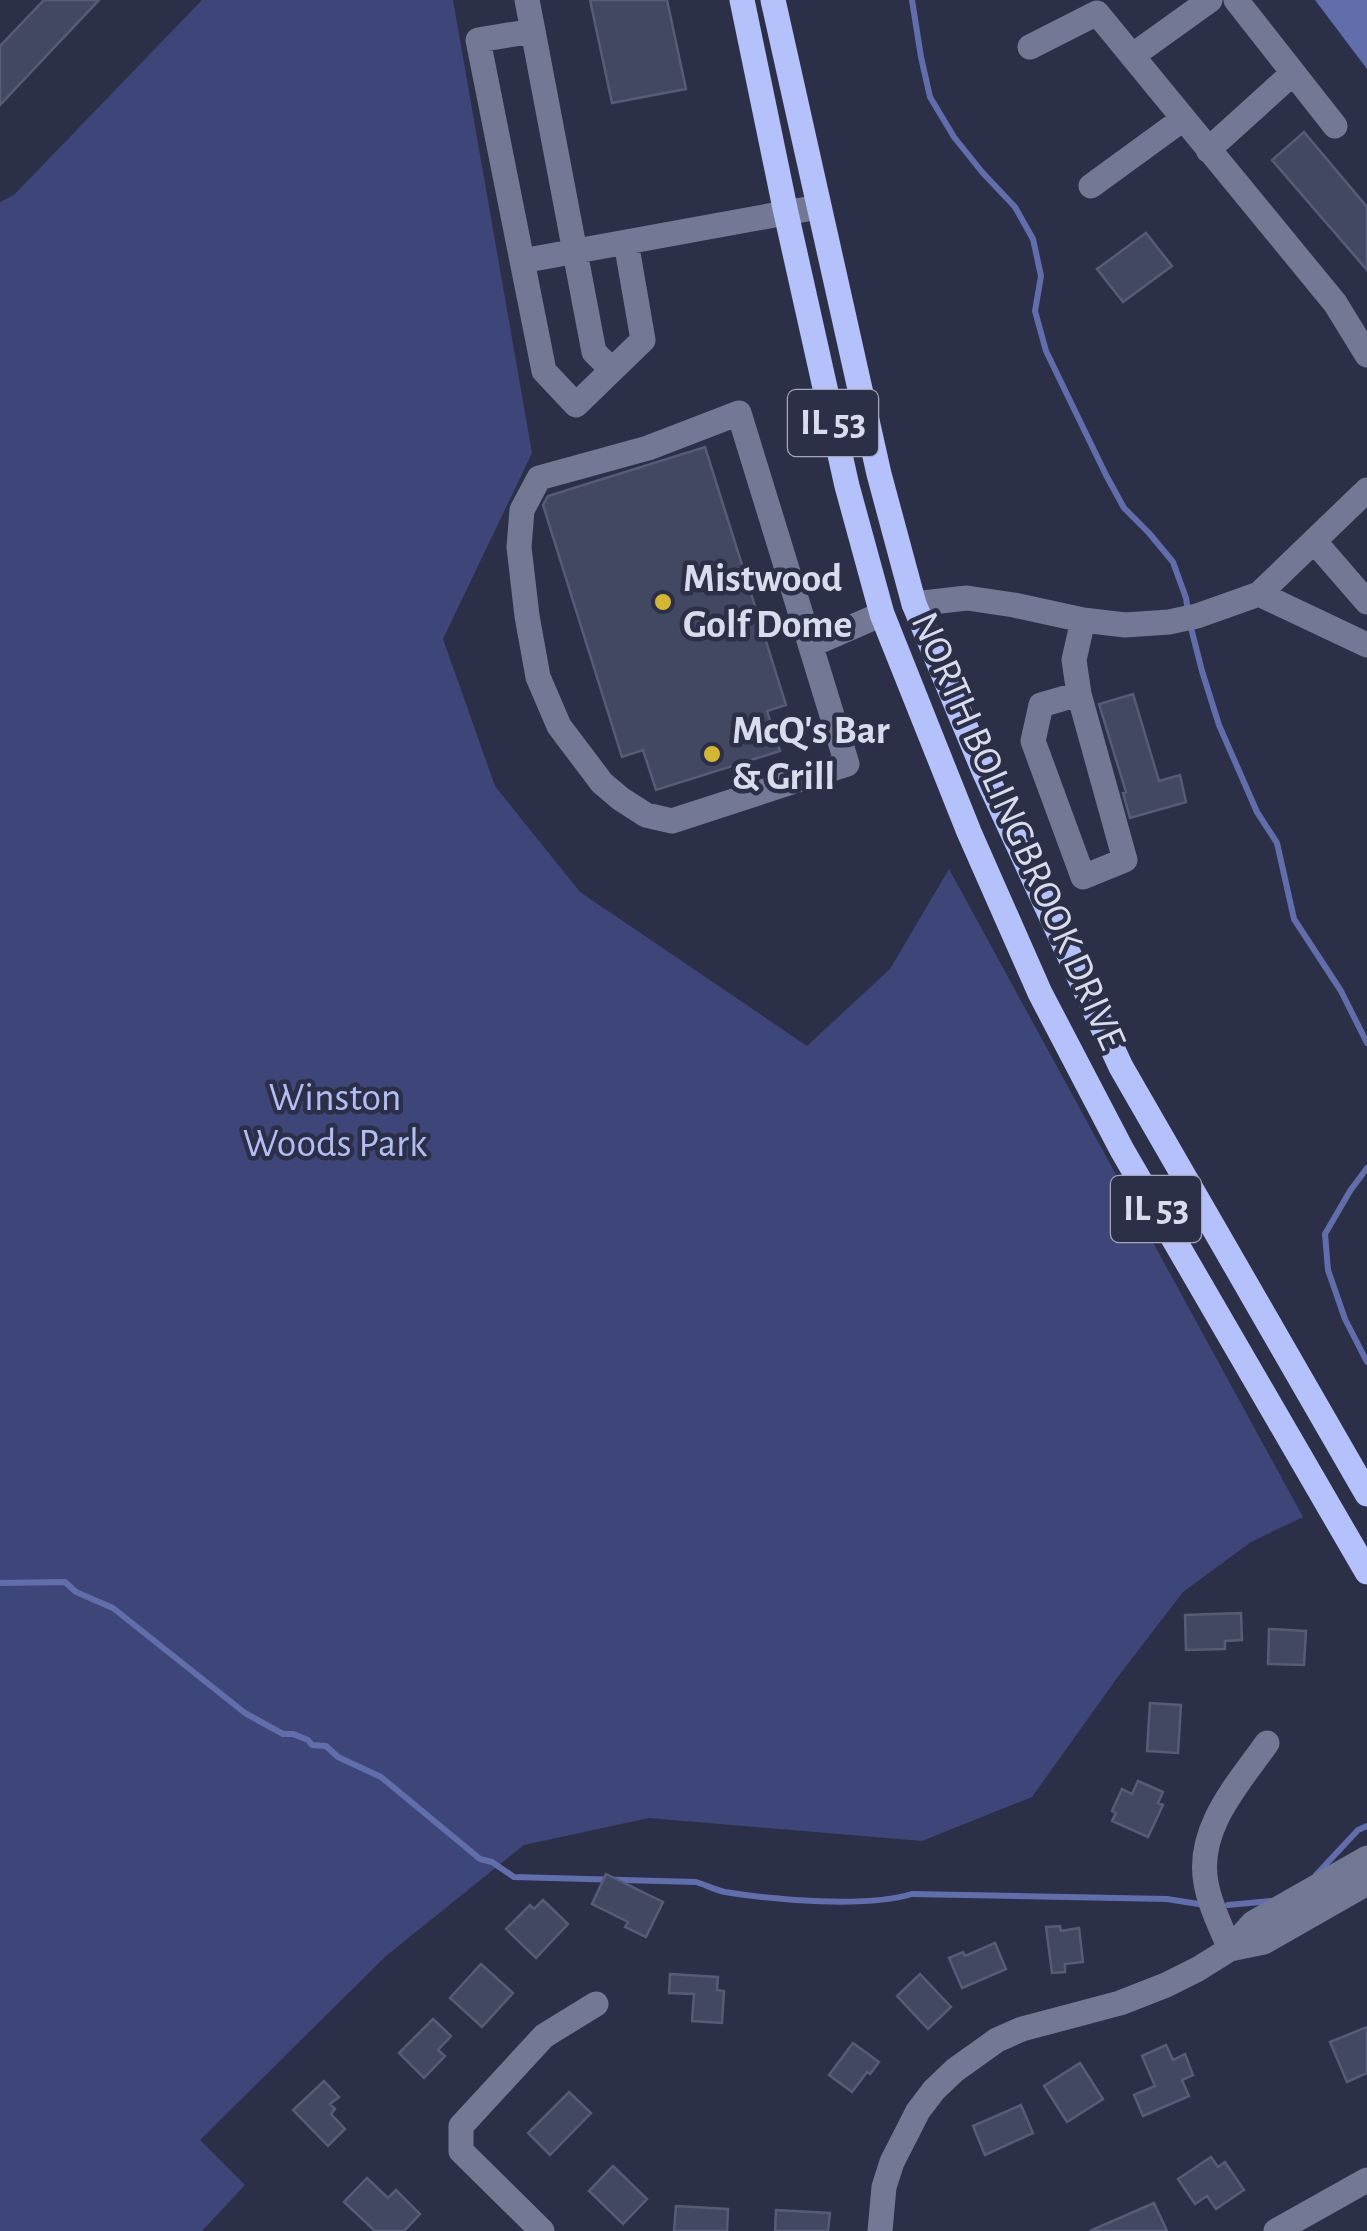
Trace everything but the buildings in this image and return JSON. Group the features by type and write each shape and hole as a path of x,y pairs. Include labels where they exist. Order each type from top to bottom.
{"main road":[{"name":"NORTH BOLINGBROOK DRIVE","path":"742,0 847,486 882,614 969,832 1040,993 1122,1150 1367,1572"},
{"name":"NORTH BOLINGBROOK DRIVE","path":"773,0 879,474 914,604 1012,834 1122,1068 1367,1494"}],"street":[{"path":"527,0 594,352 612,370"},
{"path":"1132,56 1210,0"},
{"path":"1236,0 1335,126"},
{"path":"1030,47 1096,13 1334,303 1367,355"},
{"path":"533,31 478,40 544,371 576,405 643,340 626,242"},
{"path":"1208,150 1293,73"},
{"path":"1091,186 1183,119"},
{"path":"522,261 818,207"},
{"path":"740,413 811,645 847,764 672,821 646,815 621,800 602,783 559,726 538,678 520,547 522,510 538,478 648,448 740,413"},
{"path":"914,604 967,598 1125,625 1198,616 1259,594 1367,490"},
{"path":"1314,540 1367,602"},
{"path":"1259,594 1367,645"},
{"path":"811,645 882,614"},
{"path":"1079,694 1041,705 1034,741 1084,877 1126,860 1079,694 1074,660 1083,620"},
{"path":"1230,1949 1204,1878 1207,1841 1230,1797 1267,1744"},
{"path":"880,2231 884,2187 892,2162 918,2111 955,2070 997,2040 1022,2029 1144,1994 1198,1969 1230,1949 1253,1924 1367,1858"},
{"path":"1230,1949 1264,1942 1367,1884"},
{"path":"542,2231 461,2151 461,2126 544,2036 596,2004"},
{"path":"1276,2231 1367,2180"}],"green space":[{"name":"Winston Woods Park","path":"202,0 453,0 532,453 443,639 495,786 580,892 807,1046 890,969 949,869 1303,1517 1251,1542 1183,1592 1032,1797 922,1841 649,1818 524,1845 386,1956 200,2140 245,2185 202,2231 0,2231 0,202 14,195"}],"shaded area":[{"path":"1315,0 1367,0 1367,69"}],"waterway":[{"path":"912,0 930,97 954,137 1015,207 1033,239 1041,276 1035,311 1046,351 1124,508 1173,562 1188,612"},
{"path":"1190,624 1219,725 1257,812 1277,843 1294,919 1341,991 1367,1043"},
{"path":"1367,1168 1325,1234 1328,1270 1345,1319 1367,1362"},
{"path":"0,1583 65,1582 76,1592 113,1608 245,1713 283,1734 326,1746 338,1757 381,1777 480,1859 514,1877 696,1882 725,1892 820,1901 870,1901 912,1894 1167,1899 1205,1905"},
{"path":"1316,1875 1358,1830 1367,1826"},
{"path":"1228,1905 1271,1901"}],"place":[{"name":"Mistwood Golf Dome","path":"663,602"},
{"name":"McQ's Bar & Grill","path":"712,754"}]}
